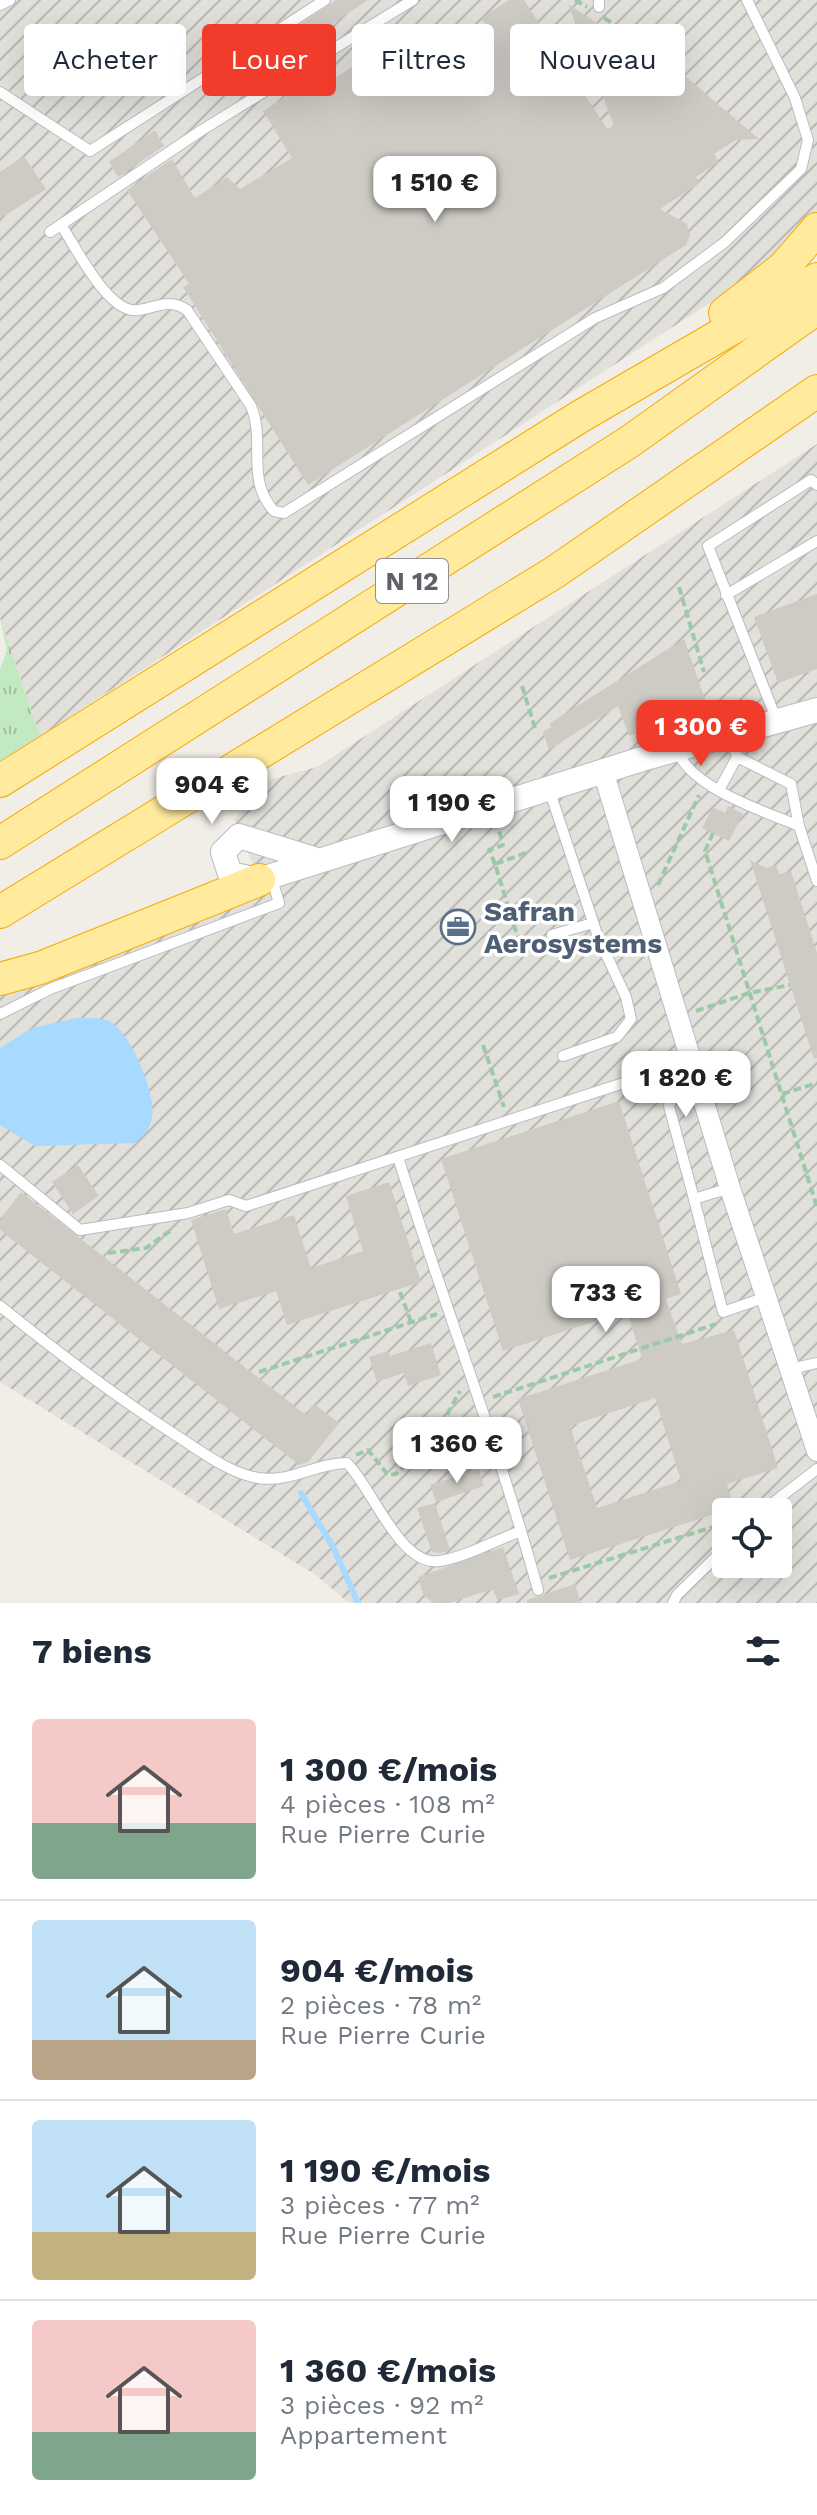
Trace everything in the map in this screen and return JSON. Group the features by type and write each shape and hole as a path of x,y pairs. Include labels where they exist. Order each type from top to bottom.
{"highway":[{"path":"581,416 621,383 740,303 783,268 817,229"},
{"path":"0,781 581,416 817,279"},
{"name":"N 12","path":"0,843 604,458 817,308"},
{"name":"N 12","path":"0,912 555,572 817,391"},
{"path":"0,979 40,968 265,878"}],"street":[{"path":"317,860 239,836 223,852 224,864 230,874 265,878 677,750 734,746 777,721 817,710"},
{"path":"603,771 730,1188 817,1451"}],"lane":[{"path":"0,5 10,0"},
{"path":"0,92 90,151 325,0"},
{"path":"50,232 202,130 413,0"},
{"path":"61,225 109,297 123,308 136,311 169,303 187,310 251,406 258,423 255,469 260,493 274,511 284,513 595,318 663,288 725,242 801,169 808,140 761,24 747,0"},
{"path":"777,721 708,546 811,480 817,485"},
{"path":"726,595 817,541"},
{"path":"719,790 734,746 791,784 799,826 817,881"},
{"path":"677,750 682,764 705,782 799,826"},
{"path":"549,789 593,923 626,997 631,1019 617,1037 563,1056"},
{"path":"0,1014 50,989 279,903 265,878"},
{"path":"552,935 593,923"},
{"path":"0,1165 80,1230 188,1213 229,1200 246,1206 691,1061"},
{"path":"691,1061 669,1106 723,1312 766,1297"},
{"path":"398,1157 537,1586"},
{"path":"694,1199 730,1188"},
{"path":"0,1306 102,1388 222,1465 258,1478 295,1477 329,1463 347,1463 362,1478 408,1552 424,1560 440,1561 521,1531"},
{"path":"790,1369 817,1363"},
{"path":"779,1498 817,1469"},
{"path":"673,1603 677,1595 712,1561"}],"path":[{"path":"679,587 704,672"},
{"path":"522,686 535,728"},
{"path":"644,906 651,901 705,782"},
{"path":"489,807 503,845 489,850 523,954 531,953 552,935"},
{"path":"713,833 705,851 815,1192 817,1207"},
{"path":"495,864 526,853"},
{"path":"678,1017 749,993 790,985"},
{"path":"483,1045 509,1121"},
{"path":"782,1094 817,1083"},
{"path":"108,1253 146,1248 183,1222 188,1213"},
{"path":"400,1292 411,1322"},
{"path":"259,1372 447,1311"},
{"path":"479,1402 715,1326 723,1312"},
{"path":"347,1463 368,1450 388,1475 396,1474 434,1438 463,1384 457,1362 464,1359"},
{"path":"537,1586 712,1528"}],"shaded area":[{"path":"0,0 817,0 817,226 733,288 40,736 0,618"},
{"path":"817,444 817,1603 349,1603 316,1575 0,1382 0,986 266,895 234,820 268,780 317,767"}],"green space":[{"path":"0,618 40,736 0,761 0,669 7,651"}],"water":[{"path":"77,1018 109,1021 125,1037 140,1064 150,1094 152,1117 150,1126 135,1143 35,1146 0,1125 0,1048 32,1028"}],"building":[{"path":"336,0 368,0 332,24 300,24"},
{"path":"509,0 524,0 539,24 510,24 510,96 586,96 607,129 614,126 603,96 685,96 685,76 759,139 736,140 714,154 719,162 696,177 700,183 660,209 687,224 690,235 686,245 308,485 183,287 189,284 127,190 172,159 195,198 227,177 240,189 292,158 263,111 287,96 336,96 336,77 352,67 352,96 494,96 494,24 485,24 481,18"},
{"path":"568,4 597,23 576,24"},
{"path":"155,130 164,146 118,177 109,162"},
{"path":"24,156 46,189 0,219 0,172"},
{"path":"817,594 817,669 778,683 754,617"},
{"path":"684,639 708,708 629,736 618,706 549,750 543,732 551,727 550,723"},
{"path":"728,806 743,814 729,841 702,828 713,807 725,813"},
{"path":"750,860 766,868 776,865 779,874 791,871 817,953 817,1058 814,1059"},
{"path":"619,1101 681,1294 666,1299 682,1344 734,1330 778,1468 727,1484 731,1498 712,1498 712,1515 570,1560 518,1399 642,1359 627,1311 503,1351 441,1159","holes":["655,1398 681,1481 597,1508 570,1426"]},
{"path":"78,1165 99,1196 73,1214 52,1182"},
{"path":"389,1182 421,1282 287,1325 276,1291 219,1309 191,1220 226,1209 234,1234 294,1215 311,1268 363,1251 346,1196"},
{"path":"21,1192 306,1415 314,1404 339,1423 308,1462 299,1465 0,1230 0,1220"},
{"path":"431,1343 441,1375 408,1386 404,1373 377,1382 369,1357 388,1351 390,1356"},
{"path":"479,1469 484,1486 436,1502 430,1485"},
{"path":"435,1503 450,1550 440,1553 432,1552 417,1508"},
{"path":"503,1547 519,1594 497,1600 493,1589 449,1603 433,1603 423,1594 418,1577"},
{"path":"575,1584 581,1603 527,1603 527,1600"}],"waterway":[{"path":"301,1493 334,1549 358,1603"}],"place":[{"name":"Safran Aerosystems","path":"458,927"}]}
